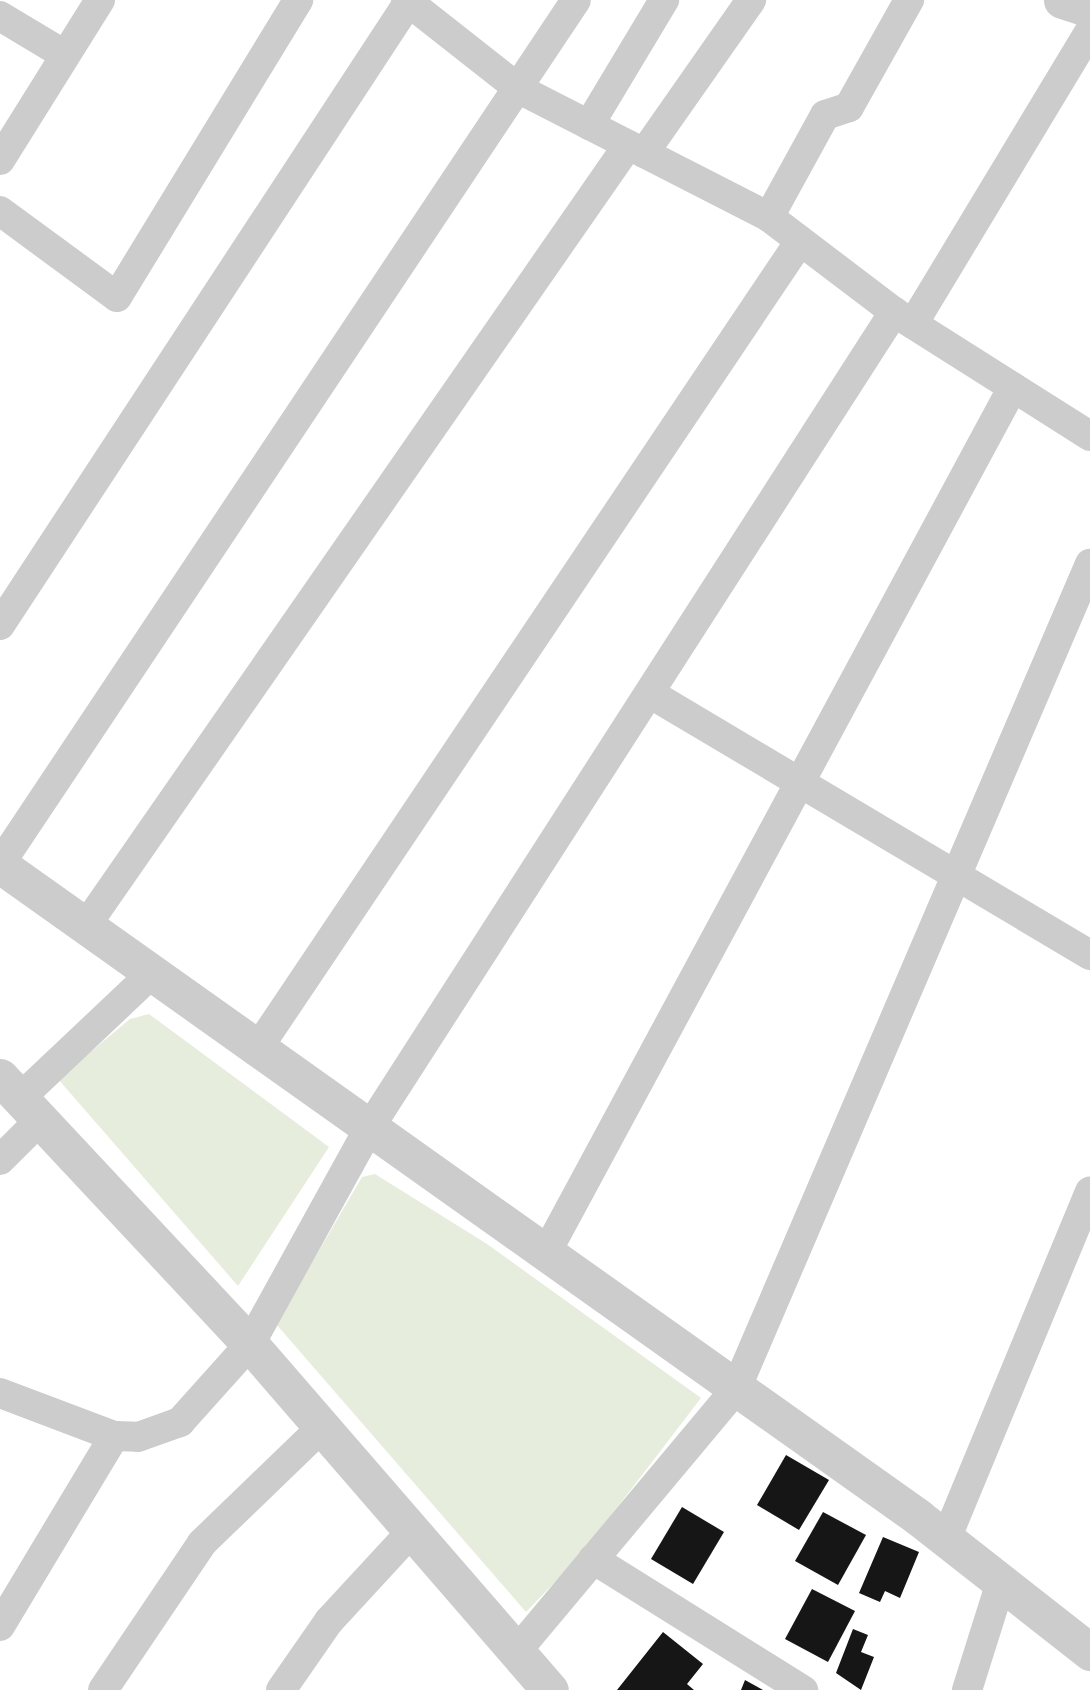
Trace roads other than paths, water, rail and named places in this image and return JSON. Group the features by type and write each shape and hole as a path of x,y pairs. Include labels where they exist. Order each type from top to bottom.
{"street":[{"path":"0,160 100,0"},
{"path":"0,211 117,297 298,0"},
{"path":"576,0 0,865 256,1051 946,1539 1090,1653"},
{"path":"589,125 664,0"},
{"path":"85,927 636,149 751,0"},
{"path":"769,217 825,115 849,107 909,0"},
{"path":"1062,0 1090,9"},
{"path":"0,625 408,1 519,89 769,217 903,318 1090,436"},
{"path":"0,16 65,55"},
{"path":"0,1393 114,1436 138,1437 180,1422 250,1344 368,1130 651,694 903,318 1090,31"},
{"path":"256,1051 800,241"},
{"path":"545,1255 1013,387"},
{"path":"516,1652 736,1389 1090,564"},
{"path":"651,694 800,785 956,871 1090,955"},
{"path":"0,1160 19,1099 150,974"},
{"path":"19,1099 250,1344 550,1690"},
{"path":"946,1539 1090,1192"},
{"path":"103,1690 202,1543 322,1427"},
{"path":"0,1626 114,1436"},
{"path":"281,1690 329,1621 412,1531"},
{"path":"593,1559 803,1690"},
{"path":"967,1690 1000,1582"}]}
